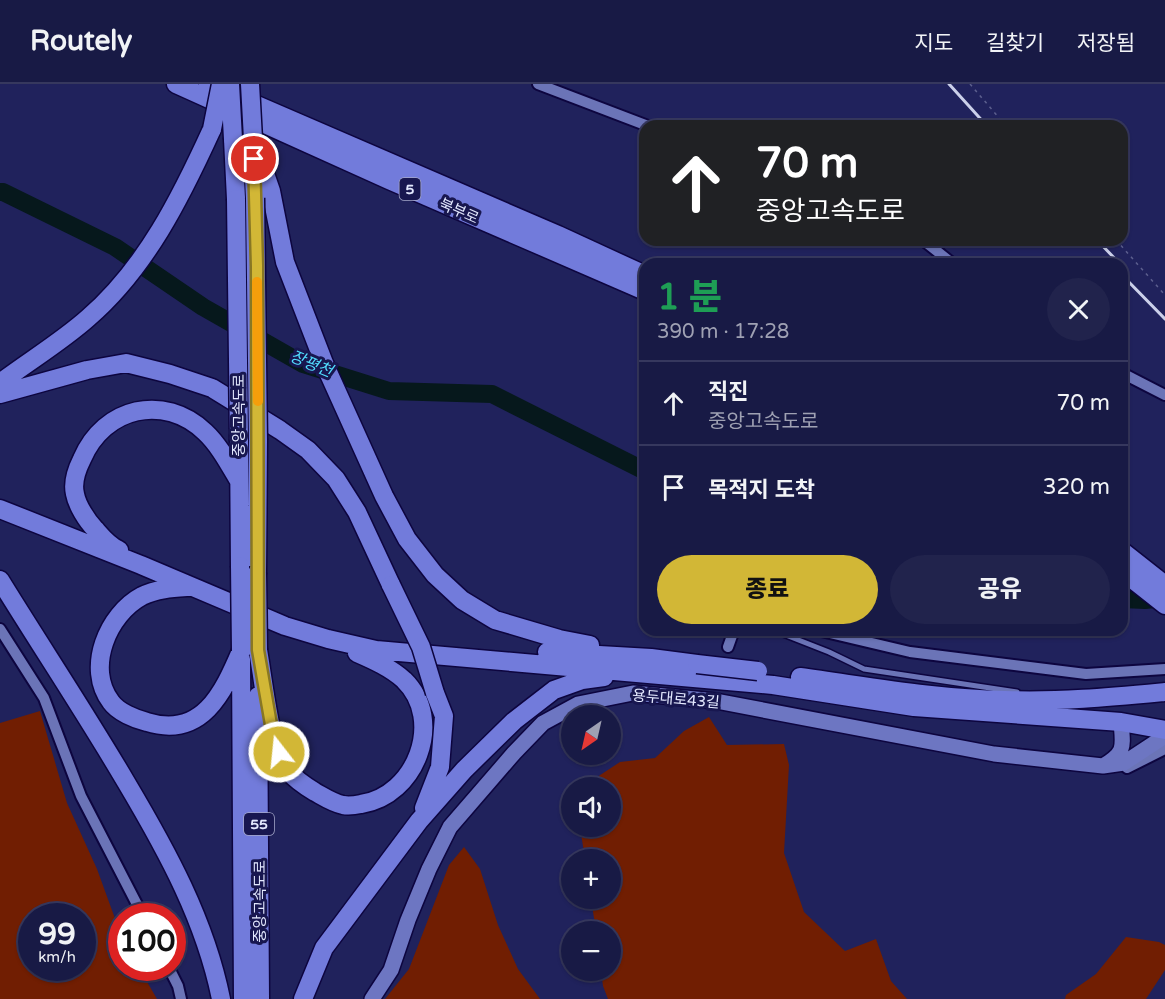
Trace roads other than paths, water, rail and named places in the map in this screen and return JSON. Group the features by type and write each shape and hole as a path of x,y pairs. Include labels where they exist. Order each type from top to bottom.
{"highway":[{"name":"북부로","path":"176,84 389,180 639,288"},
{"name":"북부로","path":"208,84 639,272"},
{"path":"0,383 88,318 125,279 164,227 191,176 212,129 221,84"},
{"name":"중앙고속도로","path":"230,84 236,199 240,566 250,650 257,773 260,849 260,999"},
{"name":"중앙고속도로","path":"243,999 250,650 257,573 255,198 250,84"},
{"path":"253,139 271,191 285,262 324,363 384,496 407,539 435,575 462,600 495,620 651,665"},
{"path":"0,394 29,384 126,363 212,388 308,450 336,479 357,512 420,647 444,716 440,766 419,821"},
{"path":"239,481 219,449 205,432 183,416 160,409 140,409 119,417 97,433 84,453 75,474 75,494 90,523 112,548 285,619 338,633 651,665 914,707 1121,722 1165,730"},
{"path":"0,509 285,626 376,650 651,665 697,664 878,682 1003,700 1076,701 1165,692"},
{"path":"1128,556 1165,585"},
{"path":"1128,576 1165,605"},
{"path":"0,580 101,740 160,839 196,915 214,966 221,999"},
{"path":"189,587 168,588 144,595 125,607 110,627 102,652 100,671 104,690 112,704 135,719 153,724 180,725 200,716 217,700 250,650"},
{"path":"250,650 273,736 285,768 304,785 326,799 346,806 373,802 395,790 410,773 421,745 424,726 417,700 405,681 381,664 328,639"},
{"path":"303,999 324,948 419,821 464,770 514,721 554,690 582,680 651,665"}],"street":[{"path":"538,84 639,123"},
{"path":"930,246 945,258"},
{"path":"1128,376 1165,394"},
{"path":"0,630 44,698 81,796 136,903"},
{"path":"728,647 732,636"},
{"path":"842,636 910,652 1086,674 1165,669"},
{"name":"용두대로43길","path":"372,999 391,970 408,920 450,826 543,723 578,704 633,693 717,695 994,753 1103,766"},
{"path":"1103,766 1117,757 1123,746 1121,722"},
{"path":"1103,766 1124,763 1165,736"},
{"path":"1103,766 1126,768 1165,749"},
{"path":"176,981 181,999"}],"lane":[{"path":"788,636 864,669 878,682"},
{"path":"864,669 1076,701"}],"waterway":[{"name":"장평천","path":"0,192 115,247 203,307 303,364 389,391 492,394 639,468"},
{"name":"장평천","path":"1128,599 1165,598"}],"railway":[{"path":"949,84 982,120"},
{"path":"1103,246 1114,258"},
{"path":"1128,281 1165,319"}]}
